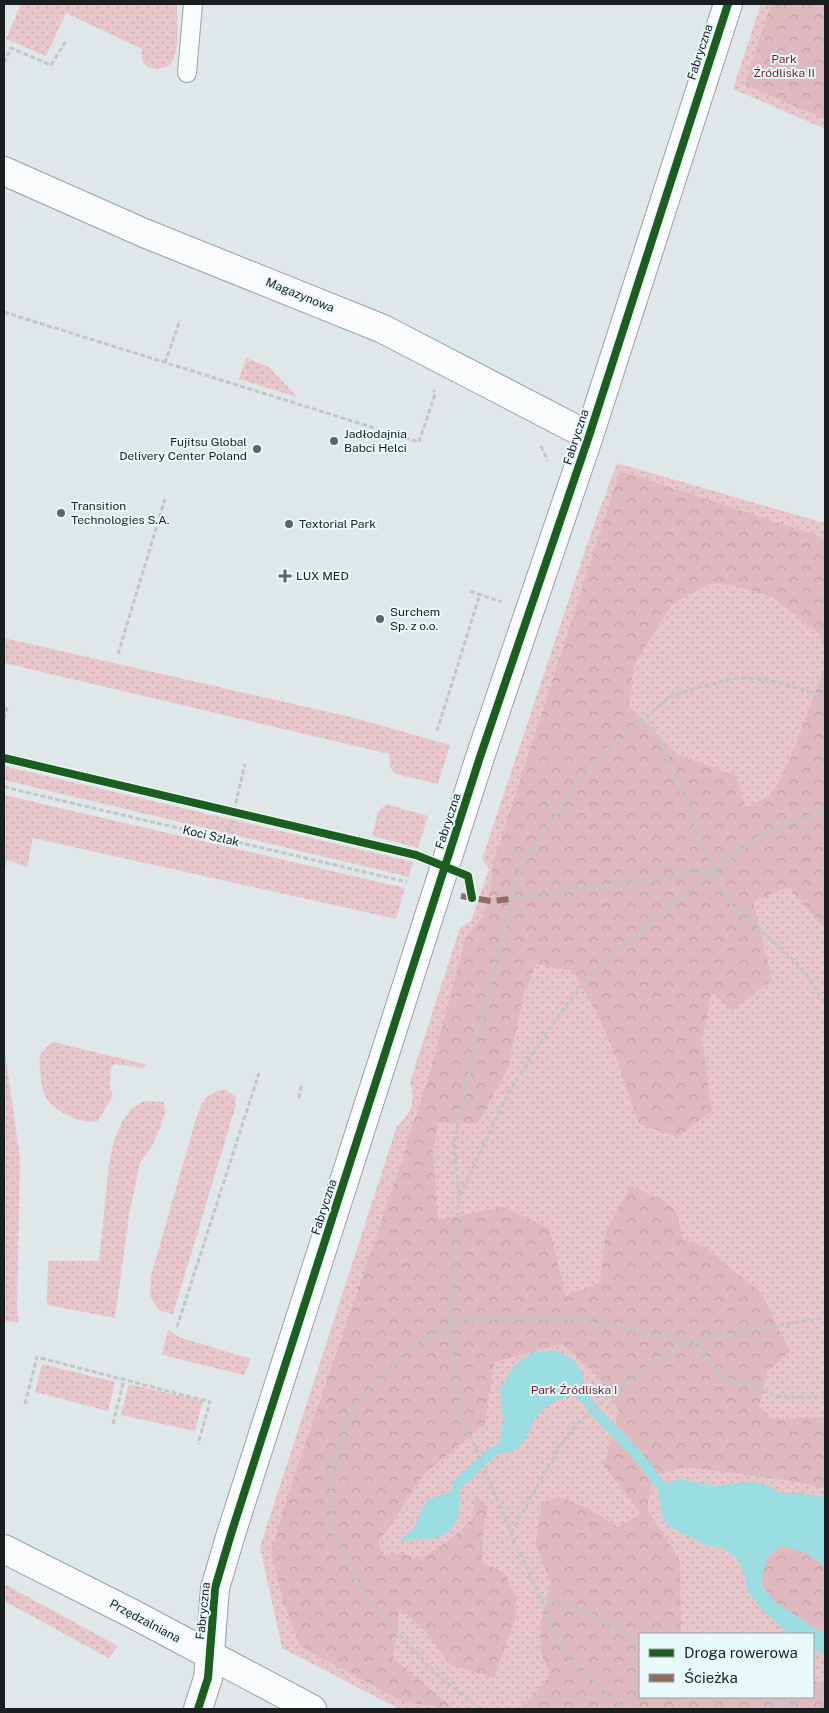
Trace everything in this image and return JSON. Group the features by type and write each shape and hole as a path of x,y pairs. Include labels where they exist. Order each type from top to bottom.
{"street":[{"name":"Fabryczna","path":"198,1709 208,1678 215,1588 233,1526 475,775 589,436 728,4"},
{"name":"Magazynowa","path":"4,171 144,233 383,329 589,436"},
{"name":"Przędzalniana","path":"4,1549 111,1602 312,1709"}],"lane":[{"path":"187,73 193,4"}],"path":[{"path":"4,62 11,48 51,65 66,41"},
{"path":"4,312 419,442 422,431"},
{"path":"166,363 180,320"},
{"path":"118,654 164,499"},
{"path":"470,591 504,603"},
{"path":"437,731 480,594"},
{"path":"626,1709 564,1650 511,1533 460,1411 455,1380 451,1324 459,1197 454,1142 511,899 523,863 577,782 602,753 671,696 703,686 740,678 769,680 825,696"},
{"path":"4,719 7,706"},
{"path":"641,719 656,732 715,871 719,886 730,903 792,958 807,974 825,1004"},
{"path":"227,840 245,764"},
{"path":"224,810 243,814"},
{"path":"459,1197 508,1092 548,1030 584,982 626,943 740,850 767,832 798,819 825,812"},
{"path":"511,899 715,871"},
{"path":"177,1327 217,1212 259,1073"},
{"path":"299,1098 302,1083"},
{"path":"511,1533 551,1460 579,1422 613,1393 666,1354 693,1341 825,1317"},
{"path":"481,1709 438,1676 367,1600 332,1530 330,1478 352,1409 405,1351 451,1324 481,1319 567,1319 693,1341 722,1377 783,1397 825,1397"},
{"path":"25,1404 37,1357 210,1402 198,1444"},
{"path":"113,1424 124,1379"},
{"path":"540,1598 580,1610 639,1641"},
{"path":"762,1698 798,1709"}],"green space":[{"path":"21,4 177,4 178,34 175,56 170,65 166,67 150,68 143,62 142,49 66,13 46,56 6,39"},
{"name":"Park Źródliska II","path":"761,4 825,4 825,129 733,89"},
{"name":"Park Źródliska II","path":"771,4 825,4 825,119 745,85"},
{"path":"247,358 270,368 297,397 239,379"},
{"name":"Park Źródliska I","path":"617,463 825,523 825,1709 399,1709 282,1648 260,1547 397,1126 406,1116 411,1106 413,1095 410,1082 460,928 471,921 489,869 482,859 592,530"},
{"path":"620,471 825,538 825,651 819,634 772,597 736,586 711,583 672,604 634,665 629,706 677,754 736,776 746,808 772,794 790,760 823,671 825,660 825,929 789,887 753,902 772,980 732,1011 712,991 702,1040 712,1110 678,1137 639,1124 614,1052 597,1014 573,971 536,964 523,997 508,1068 478,1123 438,1123 433,1151 438,1220 503,1207 549,1228 566,1296 600,1282 606,1231 631,1186 666,1202 676,1211 683,1239 705,1247 761,1293 790,1351 767,1372 759,1406 773,1419 825,1418 825,1489 799,1482 687,1467 652,1475 647,1509 680,1561 681,1631 680,1633 639,1633 639,1698 814,1698 814,1681 825,1683 825,1709 518,1709 531,1698 550,1675 541,1652 540,1626 551,1582 536,1545 541,1504 559,1496 592,1511 618,1527 641,1513 604,1466 619,1410 593,1371 562,1344 494,1362 485,1424 425,1473 379,1542 382,1556 398,1553 421,1559 450,1540 473,1518 475,1496 488,1506 482,1538 482,1562 504,1573 516,1597 515,1620 494,1678 451,1665 424,1630 400,1608 393,1658 454,1709 404,1702 300,1646 284,1604 271,1552 289,1492 429,1077 466,937 484,915 491,886 492,867"},
{"path":"4,638 355,718 450,745 438,784 395,774 390,767 389,754 4,663"},
{"path":"4,766 413,862 409,877 4,780"},
{"path":"4,795 405,888 396,919 33,838 27,867 7,860 4,876"},
{"path":"386,804 428,816 418,848 372,836 378,812"},
{"path":"54,1042 148,1065 142,1068 115,1064 111,1067 110,1088 113,1096 98,1121 84,1121 62,1112 46,1098 40,1071 40,1056"},
{"path":"4,1045 20,1158 17,1309 19,1323 4,1321"},
{"path":"225,1089 236,1097 235,1108 173,1314 160,1311 150,1297 151,1276 195,1122 204,1100 217,1091"},
{"path":"144,1101 164,1102 165,1113 151,1148 140,1162 129,1216 115,1318 47,1305 48,1261 99,1261 109,1164 114,1140 122,1122 132,1108"},
{"path":"168,1330 179,1337 251,1359 244,1375 162,1355"},
{"path":"42,1364 115,1382 108,1411 35,1392"},
{"path":"129,1384 203,1401 195,1431 121,1415"},
{"path":"782,1545 807,1553 825,1567 825,1632 817,1630 773,1601 761,1583 767,1557"},
{"path":"4,1584 118,1646 109,1658 4,1601"}],"water":[{"path":"552,1350 574,1361 580,1369 583,1378 581,1390 578,1394 560,1399 543,1409 535,1419 525,1439 516,1449 493,1455 491,1447 499,1443 503,1422 500,1389 512,1368 532,1353"},
{"path":"679,1479 717,1486 749,1482 765,1484 780,1493 798,1493 825,1497 825,1567 807,1553 782,1546 767,1557 761,1583 773,1601 817,1630 825,1632 825,1654 814,1649 814,1633 789,1633 765,1613 747,1591 744,1573 735,1557 721,1548 708,1546 668,1526 662,1515 658,1494 661,1486"},
{"path":"456,1484 459,1486 459,1506 456,1522 451,1528 437,1537 399,1541 414,1528 422,1509 429,1500 447,1493"}],"waterway":[{"path":"580,1393 599,1416 638,1456 661,1486"},
{"path":"457,1485 492,1452"}],"marked path":[{"path":"461,896 491,901 511,899"}],"cycle path":[{"path":"198,1709 208,1678 215,1588 231,1534 480,757 589,436 728,4"},
{"path":"4,758 416,855 468,876 472,898"}],"place":[{"name":"Jadłodajnia Babci Helci","path":"334,441"},
{"name":"Fujitsu Global Delivery Center Poland","path":"257,449"},
{"name":"Transition Technologies S.A.","path":"61,513"},
{"name":"Textorial Park","path":"289,524"},
{"name":"LUX MED","path":"285,576"},
{"name":"Surchem Sp. z o.o.","path":"380,619"}]}
